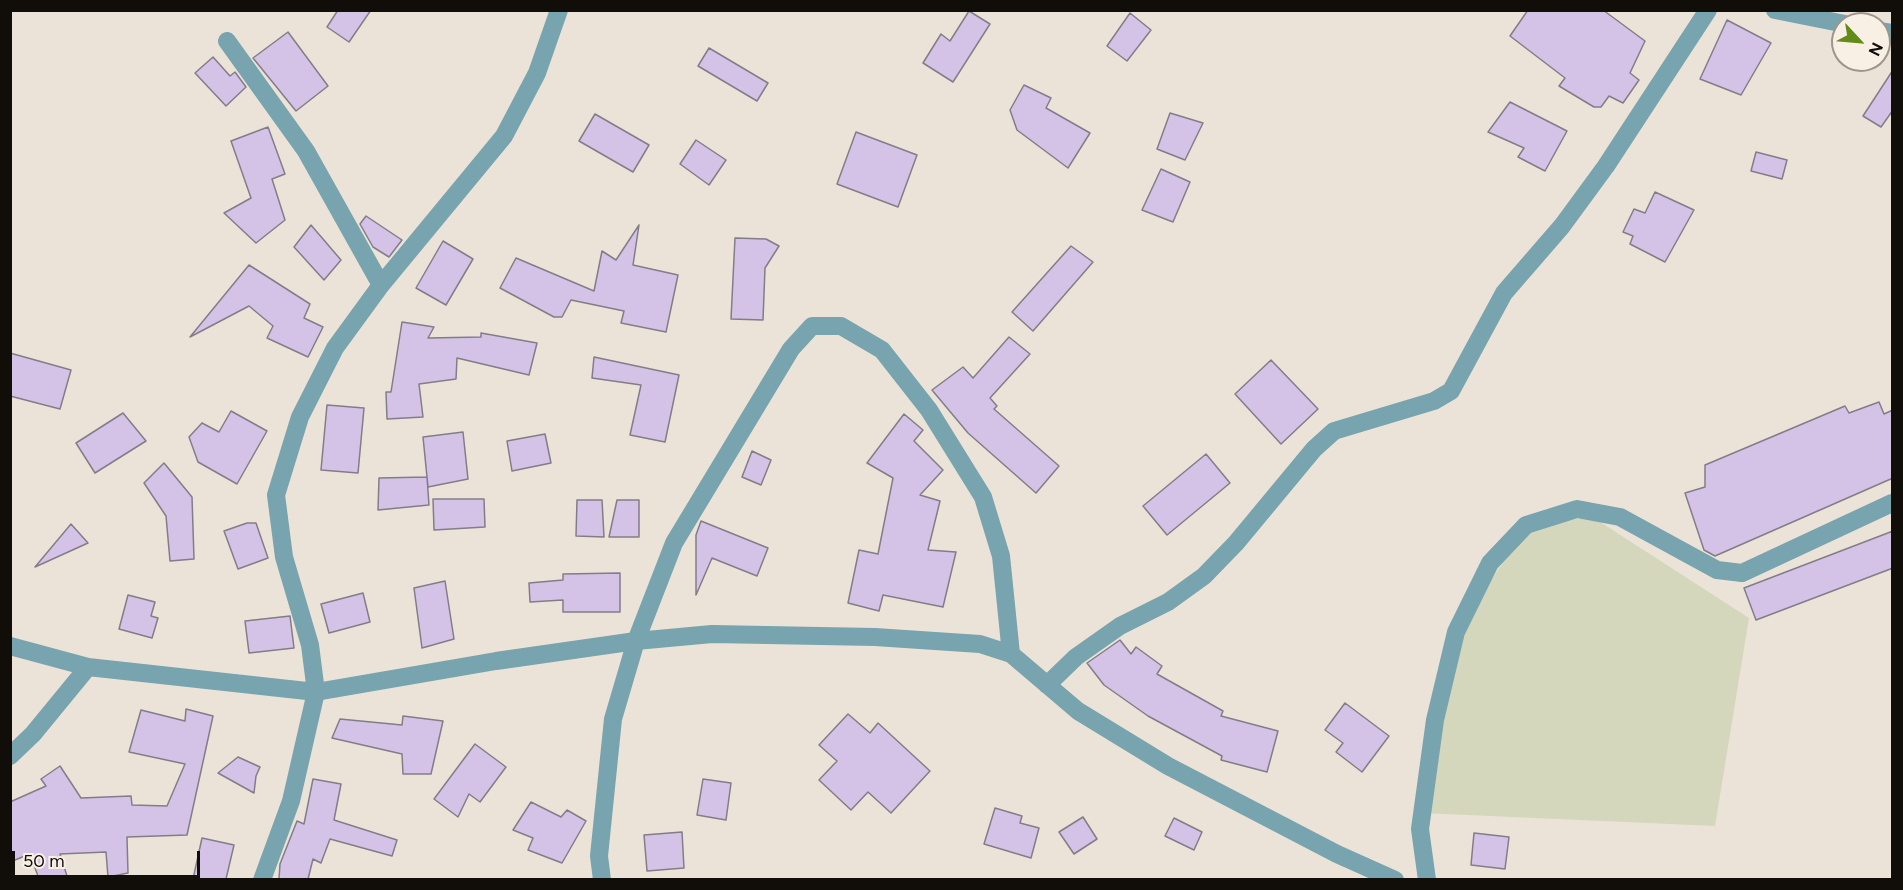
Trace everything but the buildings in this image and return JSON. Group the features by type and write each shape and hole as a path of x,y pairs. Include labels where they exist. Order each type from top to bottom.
{"street":[{"path":"262,879 291,801 316,692 310,645 284,558 276,495 305,407 335,348 381,285 504,136 537,73 559,10"},
{"path":"1047,685 1076,657 1119,626 1168,602 1204,576 1236,543 1314,449 1334,431 1434,400 1451,391 1504,293 1562,226 1606,166 1708,10"},
{"path":"1775,10 1831,21"},
{"path":"227,41 306,152 381,285"},
{"path":"602,879 599,855 613,719 636,641 674,543 791,349 812,326 841,326 882,350 929,410 983,497 1001,556 1011,654"},
{"path":"1427,879 1420,830 1435,720 1456,632 1490,563 1526,525 1577,509 1620,518 1717,570 1742,573 1893,503"},
{"path":"10,645 88,667 316,692 496,661 636,641 712,634 875,637 980,644 1011,654 1078,711 1168,766 1337,854 1395,879"},
{"path":"10,756 33,734 88,667"}],"green space":[{"path":"1591,516 1749,618 1715,826 1422,813 1465,620 1524,530"}]}
